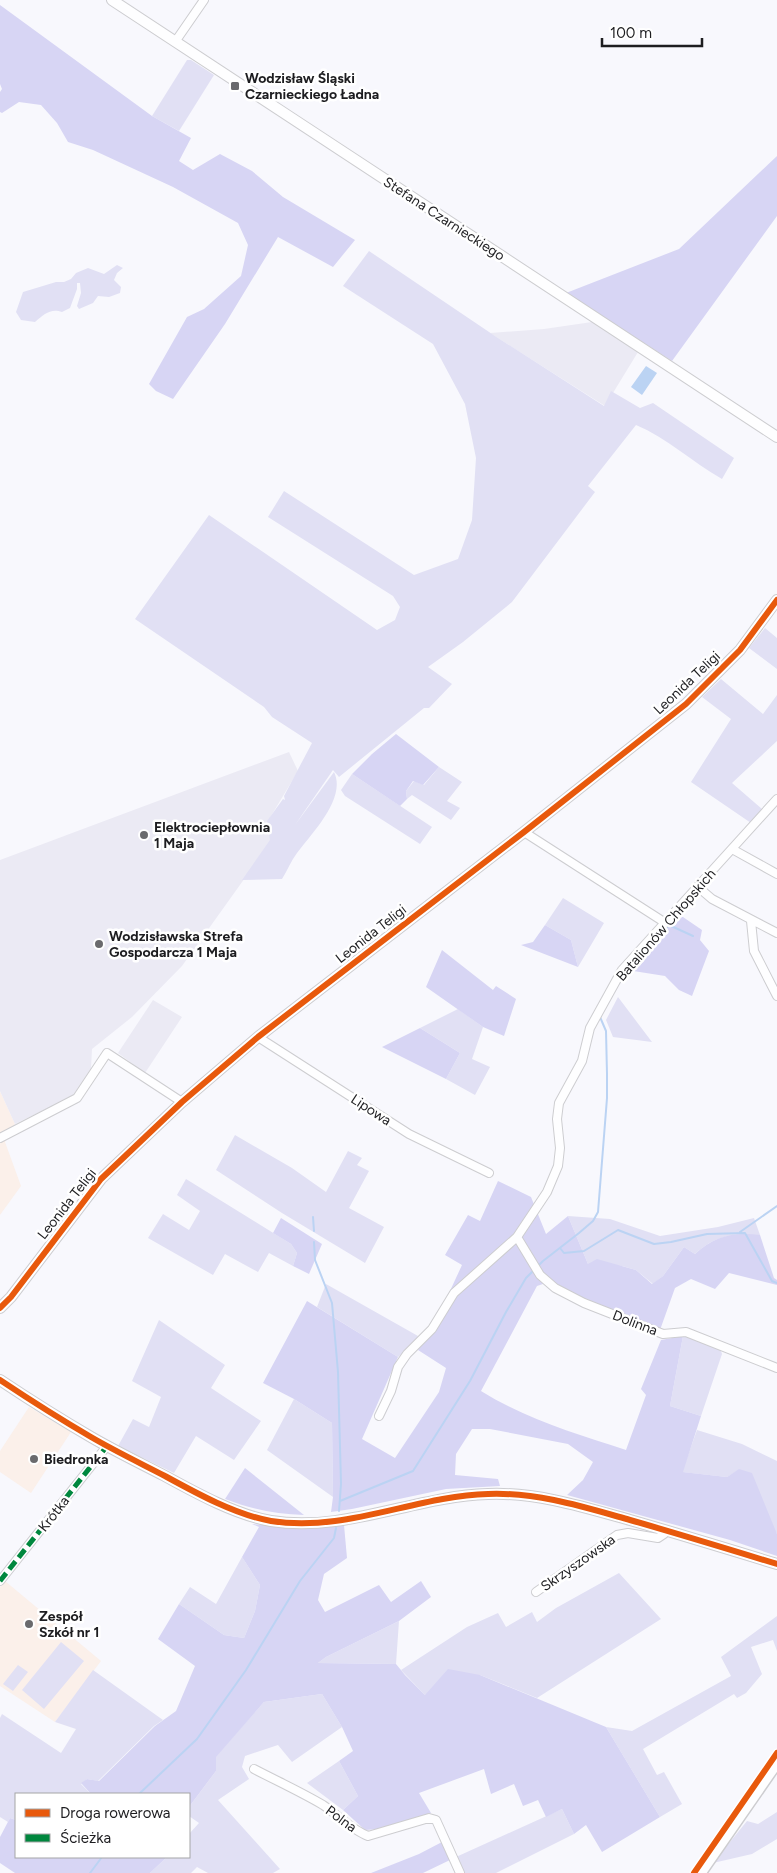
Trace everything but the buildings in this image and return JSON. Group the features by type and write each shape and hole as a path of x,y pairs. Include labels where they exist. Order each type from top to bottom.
{"main road":[{"path":"700,1873 777,1762"}],"street":[{"name":"Stefana Czarnieckiego","path":"112,0 777,437"},
{"path":"175,42 204,0"},
{"name":"Leonida Teligi","path":"0,1308 11,1297 102,1180 182,1102 258,1037 524,832 686,704 740,650 777,600"},
{"name":"Batalionów Chłopskich","path":"379,1416 391,1391 398,1367 407,1354 432,1329 454,1293 517,1237 548,1192 558,1166 560,1148 557,1119 559,1103 582,1061 590,1028 622,970 777,799"},
{"path":"524,832 664,922"},
{"path":"732,848 777,874"},
{"path":"698,887 712,899 777,933"},
{"path":"751,921 754,951 777,996"},
{"name":"Lipowa","path":"258,1037 409,1134 489,1173"},
{"path":"0,1138 77,1098 107,1053 182,1102"},
{"name":"Dolinna","path":"517,1237 540,1275 555,1288 584,1304 663,1334 686,1332 777,1368"},
{"path":"0,1380 107,1446 190,1490 248,1515 292,1523 340,1521 429,1501 488,1494 538,1497 572,1503 777,1564"},
{"name":"Krótka","path":"0,1581 107,1446"},
{"name":"Skrzyszowska","path":"536,1592 617,1535 628,1533 658,1538 664,1534 664,1530"},
{"name":"Polna","path":"254,1769 321,1804 344,1819 358,1832 368,1836 429,1818 436,1820 460,1873"}],"shaded area":[{"path":"0,5 152,116 191,138 179,161 193,170 220,154 252,171 283,197 355,240 333,267 278,237 225,324 173,399 156,391 149,384 187,317 204,309 241,276 248,245 238,223 173,187 93,150 68,142 57,123 41,105 19,102 2,113 0,112 0,92 2,89 0,84"},
{"path":"187,60 191,60 214,75 179,131 152,116"},
{"path":"777,156 777,216 672,361 566,293 679,249"},
{"path":"369,251 495,336 604,406 611,391 640,408 653,403 734,458 722,479 669,443 636,425 588,486 595,492 512,602 463,642 428,667 452,684 429,708 424,708 339,777 333,770 295,825 334,772 337,782 332,804 295,856 282,879 242,880 270,840 267,821 283,799 285,800 284,796 312,743 272,717 264,707 135,619 209,515 377,630 395,620 400,607 393,596 268,517 284,491 414,575 458,559 472,520 476,458 465,404 433,344 343,286"},
{"path":"117,265 123,268 117,273 114,280 121,287 120,293 109,297 98,296 93,303 79,309 77,306 81,293 80,283 77,283 77,289 70,308 62,312 51,311 35,322 21,320 16,312 23,292 56,282 64,282 71,279 76,273 88,268 104,274"},
{"path":"592,322 638,352 605,406 490,333 544,329"},
{"path":"646,366 657,373 642,395 631,387"},
{"path":"765,628 777,638 777,669 749,648"},
{"path":"721,679 763,714 777,695 777,741 732,783 762,809 751,823 691,782 731,719 702,697"},
{"path":"396,734 439,767 423,785 413,781 406,791 407,799 400,806 352,774"},
{"name":"Wodzisławska Strefa Gospodarcza 1 Maja","path":"289,752 298,771 268,821 272,840 182,966 132,1017 92,1049 91,1069 73,1096 15,1124 0,1091 0,860"},
{"path":"439,767 462,782 447,801 460,808 451,820 412,795 407,799 406,791 414,781 424,785"},
{"path":"352,774 432,827 420,844 345,796 341,790"},
{"path":"563,898 604,923 578,967 571,940 545,925"},
{"path":"680,915 702,930 700,940 709,951 692,996 679,990 665,976 627,970"},
{"path":"545,925 571,940 578,967 521,945 533,942"},
{"path":"442,950 493,990 496,986 516,999 504,1036 483,1027 426,987"},
{"path":"618,997 652,1042 613,1037 606,1020"},
{"path":"153,1000 182,1017 145,1073 118,1053"},
{"path":"458,1009 483,1027 472,1059 490,1067 475,1095 446,1079 460,1053 420,1028"},
{"path":"420,1028 460,1053 446,1079 382,1047"},
{"path":"0,1091 15,1124 5,1142 21,1186 0,1215"},
{"path":"235,1135 292,1168 326,1192 348,1151 362,1158 357,1165 369,1171 349,1208 384,1227 365,1263 282,1213 216,1170"},
{"path":"186,1179 291,1244 297,1253 293,1266 269,1253 258,1272 225,1254 213,1275 148,1238 163,1214 189,1230 200,1211 177,1195"},
{"path":"498,1181 531,1197 546,1234 568,1216 588,1264 597,1259 636,1270 652,1284 663,1276 684,1247 695,1254 717,1239 742,1234 760,1235 774,1278 777,1280 777,1285 729,1273 715,1289 691,1279 675,1288 660,1330 594,1305 552,1281 537,1286 481,1391 533,1418 626,1450 646,1395 641,1389 661,1340 683,1336 670,1406 701,1416 683,1472 727,1477 739,1469 752,1473 777,1534 777,1556 730,1540 567,1495 583,1480 593,1462 568,1444 490,1429 472,1429 456,1454 455,1475 498,1479 500,1486 446,1489 331,1512 333,1497 332,1423 294,1399 263,1383 307,1301 398,1357 362,1439 395,1458 439,1392 446,1368 418,1350 443,1306 462,1265 445,1255 468,1215 480,1221"},
{"path":"568,1216 610,1219 660,1236 718,1227 754,1218 760,1235 741,1235 718,1239 695,1254 684,1247 663,1276 653,1284 636,1270 622,1266 588,1264"},
{"path":"281,1218 322,1244 309,1274 293,1266 297,1253 291,1244 273,1233"},
{"path":"326,1284 418,1336 415,1343 398,1357 317,1307"},
{"path":"159,1320 225,1365 211,1388 261,1421 234,1460 196,1436 174,1473 118,1446 133,1419 149,1427 161,1397 132,1381"},
{"path":"683,1336 720,1348 722,1354 701,1416 670,1406"},
{"path":"294,1399 332,1423 333,1497 267,1450"},
{"path":"29,1407 71,1432 31,1493 0,1472 0,1451"},
{"path":"697,1430 742,1444 777,1461 777,1534 739,1470 727,1477 682,1472"},
{"path":"245,1468 304,1515 244,1506 225,1499"},
{"path":"252,1524 292,1527 344,1525 347,1558 324,1574 318,1600 325,1612 379,1585 391,1602 421,1581 431,1597 399,1621 326,1657 318,1663 396,1664 425,1695 448,1669 480,1675 606,1727 660,1817 602,1852 586,1825 574,1834 562,1809 546,1817 538,1800 523,1806 514,1784 491,1794 484,1769 419,1793 431,1813 381,1829 365,1830 343,1810 358,1796 339,1761 353,1751 342,1727 322,1694 264,1702 216,1757 216,1771 190,1806 190,1793 90,1793 81,1783 87,1779 99,1781 155,1726 176,1711 195,1666 158,1639 179,1604 224,1635 244,1638 255,1611 260,1585 242,1557 259,1527"},
{"path":"242,1557 260,1585 255,1611 244,1638 224,1635 179,1604 190,1587 216,1604"},
{"path":"619,1573 661,1619 537,1698 480,1675 425,1695 401,1670 467,1627 498,1613 506,1627 532,1612 537,1622 556,1608"},
{"name":"Zespół Szkół nr 1","path":"5,1581 101,1661 55,1722 0,1686 0,1587"},
{"path":"777,1616 777,1651 773,1640 751,1647 762,1674 746,1693 737,1698 734,1694 643,1749 657,1775 664,1772 682,1804 660,1817 606,1727 632,1731 731,1676 721,1657"},
{"path":"399,1621 396,1664 318,1663 326,1657"},
{"path":"61,1642 84,1661 44,1709 22,1690"},
{"path":"18,1665 28,1672 13,1691 3,1684"},
{"path":"93,1670 163,1720 154,1726 98,1781 87,1779 81,1784 90,1793 15,1793 15,1820 10,1818 8,1822 0,1817 0,1718 2,1714 61,1753 76,1729 55,1722"},
{"path":"322,1694 342,1727 292,1762 278,1745 245,1756 242,1767 249,1779 218,1800 280,1869 273,1873 208,1873 197,1867 191,1873 150,1873 166,1858 190,1858 190,1833 199,1823 190,1817 190,1806 216,1771 215,1757 264,1702"},
{"path":"339,1761 358,1796 343,1810 307,1783"},
{"path":"562,1809 574,1834 496,1873 464,1873 456,1857"},
{"path":"777,1812 777,1839 752,1854 713,1863 747,1821 758,1824"},
{"path":"10,1818 15,1820 15,1858 166,1858 150,1873 15,1873 0,1863 0,1837"},
{"path":"442,1842 450,1860 423,1873 371,1873 419,1854"}],"waterway":[{"path":"620,982 630,968 669,925 693,936"},
{"path":"537,1267 593,1221 598,1212 607,1098 606,1031 600,1017"},
{"path":"740,1232 777,1206"},
{"path":"313,1217 314,1231"},
{"path":"560,1248 564,1253 584,1251 618,1230 654,1244 707,1234 745,1233 772,1281 777,1283"},
{"path":"314,1242 315,1260 332,1303 338,1372 341,1484 339,1511"},
{"path":"340,1501 413,1471 470,1381 506,1312 526,1278 532,1272"},
{"path":"140,1793 197,1739 246,1670 300,1581 334,1538 336,1528"},
{"path":"90,1873 101,1858"}],"marked path":[{"path":"0,1581 107,1446"}],"cycle path":[{"path":"0,1308 11,1297 101,1179 182,1102 258,1037 524,832 686,704 740,650 777,600"},
{"path":"0,1380 109,1447 217,1503 258,1518 299,1523 326,1522 461,1496 488,1494 524,1495 560,1501 595,1510 777,1564"},
{"path":"694,1873 777,1753"}],"place":[{"name":"Wodzisław Śląski Czarnieckiego Ładna","path":"235,86"},
{"name":"Elektrociepłownia 1 Maja","path":"144,835"},
{"name":"Wodzisławska Strefa Gospodarcza 1 Maja","path":"99,944"},
{"name":"Biedronka","path":"34,1459"},
{"name":"Zespół Szkół nr 1","path":"29,1624"}]}
